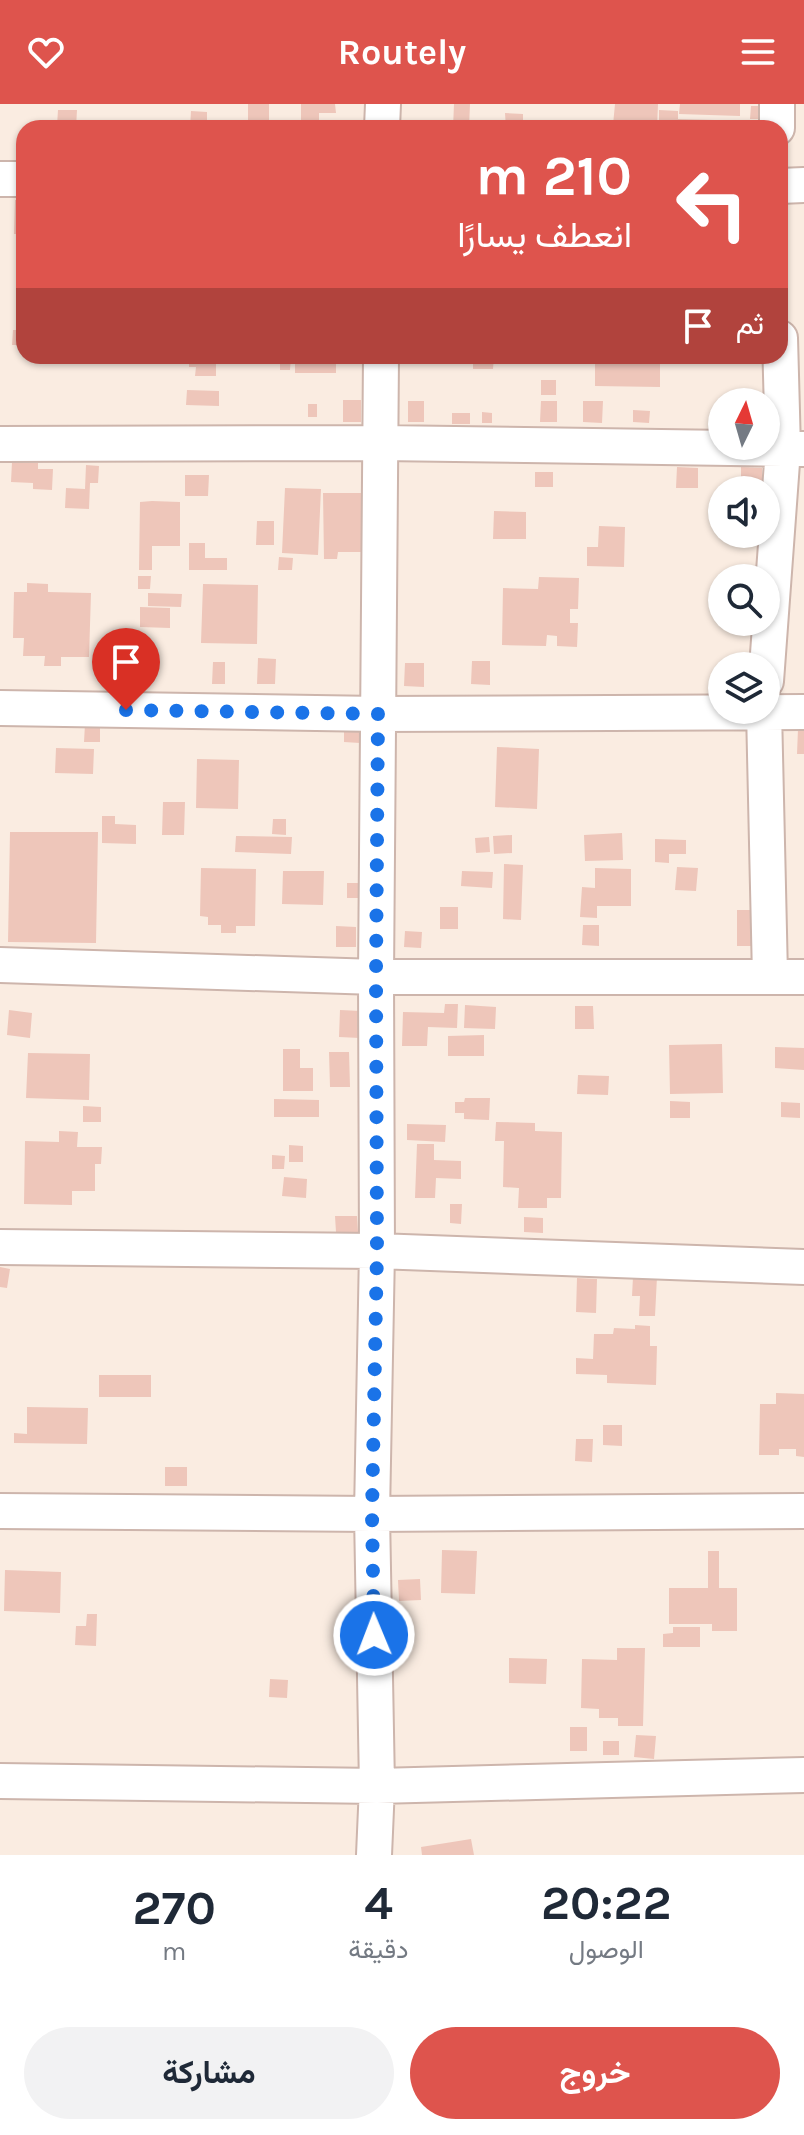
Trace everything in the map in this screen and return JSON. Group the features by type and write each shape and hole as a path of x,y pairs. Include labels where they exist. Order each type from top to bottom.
{"street":[{"path":"374,1855 377,1786 372,1514 377,1251 381,364"},
{"path":"771,652 793,449 783,364"},
{"path":"0,444 381,443 793,449"},
{"path":"0,708 378,714 708,704"},
{"path":"780,706 804,712"},
{"path":"765,724 770,976"},
{"path":"0,965 376,977 804,977"},
{"path":"0,1247 377,1251 804,1267"},
{"path":"0,1511 372,1514 804,1511"},
{"path":"0,1781 377,1786 804,1775"}],"building":[{"path":"248,104 269,104 269,120 248,120"},
{"path":"301,104 335,104 336,113 319,113 319,120 301,120"},
{"path":"454,104 470,104 469,120 453,120"},
{"path":"615,104 658,104 657,120 613,120"},
{"path":"680,104 740,104 740,116 679,114"},
{"path":"751,106 763,106 762,119 750,119"},
{"path":"58,110 77,110 76,120 57,120"},
{"path":"659,110 678,111 678,119 715,120 659,120"},
{"path":"191,111 207,112 207,120 190,120"},
{"path":"505,113 523,114 523,120 505,120"},
{"path":"15,200 16,200 16,234"},
{"path":"13,330 16,330 16,345 12,345"},
{"path":"189,364 216,364 216,376 195,376 196,367 189,367"},
{"path":"280,364 290,364 290,370 280,370"},
{"path":"295,364 336,364 336,373 295,373"},
{"path":"473,364 493,364 493,369 473,369"},
{"path":"595,364 660,364 660,387 595,386"},
{"path":"541,380 556,380 556,395 541,395"},
{"path":"187,390 219,391 219,406 186,405"},
{"path":"343,400 361,400 361,422 343,422"},
{"path":"408,401 424,401 424,422 408,422"},
{"path":"541,401 557,401 557,422 540,422"},
{"path":"583,401 603,401 602,423 583,422"},
{"path":"308,404 317,404 317,417 308,417"},
{"path":"633,410 650,411 649,423 633,422"},
{"path":"482,412 492,413 492,423 482,423"},
{"path":"452,413 470,413 470,424 452,424"},
{"path":"12,462 38,463 38,469 53,469 52,490 33,489 33,483 11,482"},
{"path":"86,465 99,466 98,483 90,483 89,509 65,508 66,488 85,489"},
{"path":"677,467 698,468 698,488 676,488"},
{"path":"741,467 762,468 762,476 741,476"},
{"path":"535,472 553,472 553,487 535,487"},
{"path":"185,475 209,475 208,496 185,496"},
{"path":"285,488 321,489 318,555 282,553"},
{"path":"323,493 363,493 363,552 338,552 337,559 324,559"},
{"path":"140,502 180,502 180,546 152,546 152,570 139,570"},
{"path":"494,511 526,512 526,539 493,539"},
{"path":"257,521 274,521 274,545 256,545"},
{"path":"599,526 625,527 624,567 587,566 587,547 598,547"},
{"path":"189,543 205,543 205,558 227,558 227,570 189,570"},
{"path":"279,557 293,558 292,570 278,570"},
{"path":"138,576 151,576 150,589 138,589"},
{"path":"539,577 579,578 578,609 570,609 570,623 578,623 577,647 557,646 557,636 547,635 546,646 502,645 503,588 538,589"},
{"path":"27,583 48,584 48,592 91,593 89,657 61,657 61,666 44,666 45,656 23,656 24,638 13,638 14,592 27,592"},
{"path":"203,584 258,585 257,644 201,643"},
{"path":"148,593 182,594 181,607 148,606"},
{"path":"140,607 170,608 170,628 140,627"},
{"path":"258,658 276,659 275,684 257,684"},
{"path":"472,661 490,661 490,685 471,684"},
{"path":"213,662 225,662 225,684 212,684"},
{"path":"405,663 424,663 424,687 404,686"},
{"path":"344,721 360,722 360,743 344,742"},
{"path":"85,724 100,725 100,742 84,742"},
{"path":"798,729 804,729 804,754 797,754"},
{"path":"497,747 539,749 537,809 495,807"},
{"path":"56,748 94,749 93,774 55,773"},
{"path":"197,759 239,760 238,809 196,808"},
{"path":"163,802 185,802 184,835 162,835"},
{"path":"102,816 115,816 115,824 136,825 136,844 102,843"},
{"path":"273,819 286,819 286,835 272,834"},
{"path":"10,832 98,832 96,943 8,942"},
{"path":"622,833 623,860 585,861 584,835"},
{"path":"512,835 512,853 494,854 493,836"},
{"path":"236,836 292,837 291,854 235,852"},
{"path":"489,837 490,852 476,853 475,838"},
{"path":"655,839 686,840 686,854 669,854 669,863 655,862"},
{"path":"504,864 523,865 521,920 503,919"},
{"path":"677,867 698,868 696,891 675,890"},
{"path":"201,868 256,869 255,926 236,926 236,933 221,933 221,925 208,925 208,917 200,916"},
{"path":"595,868 631,869 631,906 597,906 597,918 580,917 582,887 595,888"},
{"path":"283,871 324,871 323,905 282,904"},
{"path":"462,871 493,872 492,888 461,886"},
{"path":"347,883 363,883 362,898 347,898"},
{"path":"440,907 458,907 458,929 440,929"},
{"path":"737,910 751,910 752,946 737,946"},
{"path":"583,925 599,925 599,946 582,945"},
{"path":"336,926 356,927 356,947 336,947"},
{"path":"405,931 422,932 421,948 404,947"},
{"path":"445,1004 458,1004 457,1028 428,1027 427,1046 402,1046 403,1012 444,1013"},
{"path":"465,1005 496,1007 495,1029 464,1028"},
{"path":"575,1006 593,1006 594,1029 575,1029"},
{"path":"9,1010 32,1013 30,1038 7,1035"},
{"path":"340,1010 361,1011 360,1038 339,1037"},
{"path":"484,1035 484,1056 448,1056 448,1036"},
{"path":"722,1044 723,1093 670,1094 669,1045"},
{"path":"775,1047 804,1048 804,1070 775,1068"},
{"path":"283,1049 300,1049 300,1068 313,1068 313,1091 283,1091"},
{"path":"329,1052 349,1052 350,1087 330,1087"},
{"path":"28,1053 90,1054 89,1100 26,1098"},
{"path":"578,1075 609,1076 608,1095 577,1094"},
{"path":"465,1098 490,1098 489,1120 464,1119 464,1113 455,1113 455,1102 464,1102"},
{"path":"274,1099 319,1100 319,1117 274,1117"},
{"path":"670,1101 690,1102 690,1118 670,1118"},
{"path":"781,1102 800,1103 800,1118 781,1117"},
{"path":"83,1106 101,1107 101,1122 83,1122"},
{"path":"496,1122 535,1123 535,1131 562,1132 561,1198 547,1198 547,1208 518,1208 519,1188 503,1187 504,1141 495,1141"},
{"path":"407,1124 446,1125 445,1142 407,1140"},
{"path":"59,1131 78,1132 77,1147 102,1147 101,1164 95,1164 95,1191 72,1191 72,1205 24,1204 25,1141 59,1142"},
{"path":"417,1144 434,1144 434,1160 461,1161 461,1179 436,1178 435,1198 415,1198"},
{"path":"289,1145 303,1146 303,1162 289,1162"},
{"path":"272,1155 285,1156 284,1169 272,1169"},
{"path":"284,1177 307,1179 306,1198 282,1196"},
{"path":"450,1204 462,1204 461,1224 450,1223"},
{"path":"335,1216 357,1216 358,1232 336,1232"},
{"path":"524,1217 543,1218 543,1233 524,1232"},
{"path":"0,1267 10,1269 7,1288 0,1287"},
{"path":"633,1277 657,1277 655,1316 639,1316 640,1296 632,1296"},
{"path":"577,1278 597,1279 596,1313 576,1312"},
{"path":"635,1325 650,1326 650,1346 657,1346 656,1385 607,1383 607,1375 576,1374 576,1358 593,1359 594,1334 613,1334 614,1328 635,1329"},
{"path":"99,1375 151,1375 151,1397 99,1397"},
{"path":"776,1393 804,1394 804,1457 796,1456 796,1449 779,1449 779,1455 759,1455 760,1404 776,1404"},
{"path":"27,1407 88,1408 87,1444 14,1443 14,1433 27,1434"},
{"path":"603,1425 622,1425 622,1446 603,1445"},
{"path":"576,1439 593,1439 592,1462 575,1461"},
{"path":"165,1467 187,1467 187,1486 165,1486"},
{"path":"442,1550 477,1551 475,1594 441,1593"},
{"path":"708,1551 719,1551 719,1588 737,1588 737,1631 712,1631 712,1624 669,1624 669,1588 708,1588"},
{"path":"5,1570 61,1572 60,1613 4,1611"},
{"path":"420,1579 421,1600 399,1601 398,1580"},
{"path":"87,1614 97,1614 96,1646 75,1645 76,1626 86,1626"},
{"path":"673,1627 700,1627 700,1647 663,1647 663,1634 673,1633"},
{"path":"617,1648 645,1648 643,1726 618,1726 618,1718 599,1718 599,1709 581,1708 582,1659 617,1660"},
{"path":"509,1658 547,1659 546,1684 509,1683"},
{"path":"270,1679 288,1680 287,1698 269,1697"},
{"path":"570,1727 587,1727 587,1751 570,1751"},
{"path":"636,1735 656,1736 654,1759 634,1757"},
{"path":"603,1741 619,1741 619,1755 603,1755"},
{"path":"471,1839 474,1855 422,1855 421,1847"}],"route":[{"path":"126,710 378,714 377,1251 372,1514 374,1635"}]}
